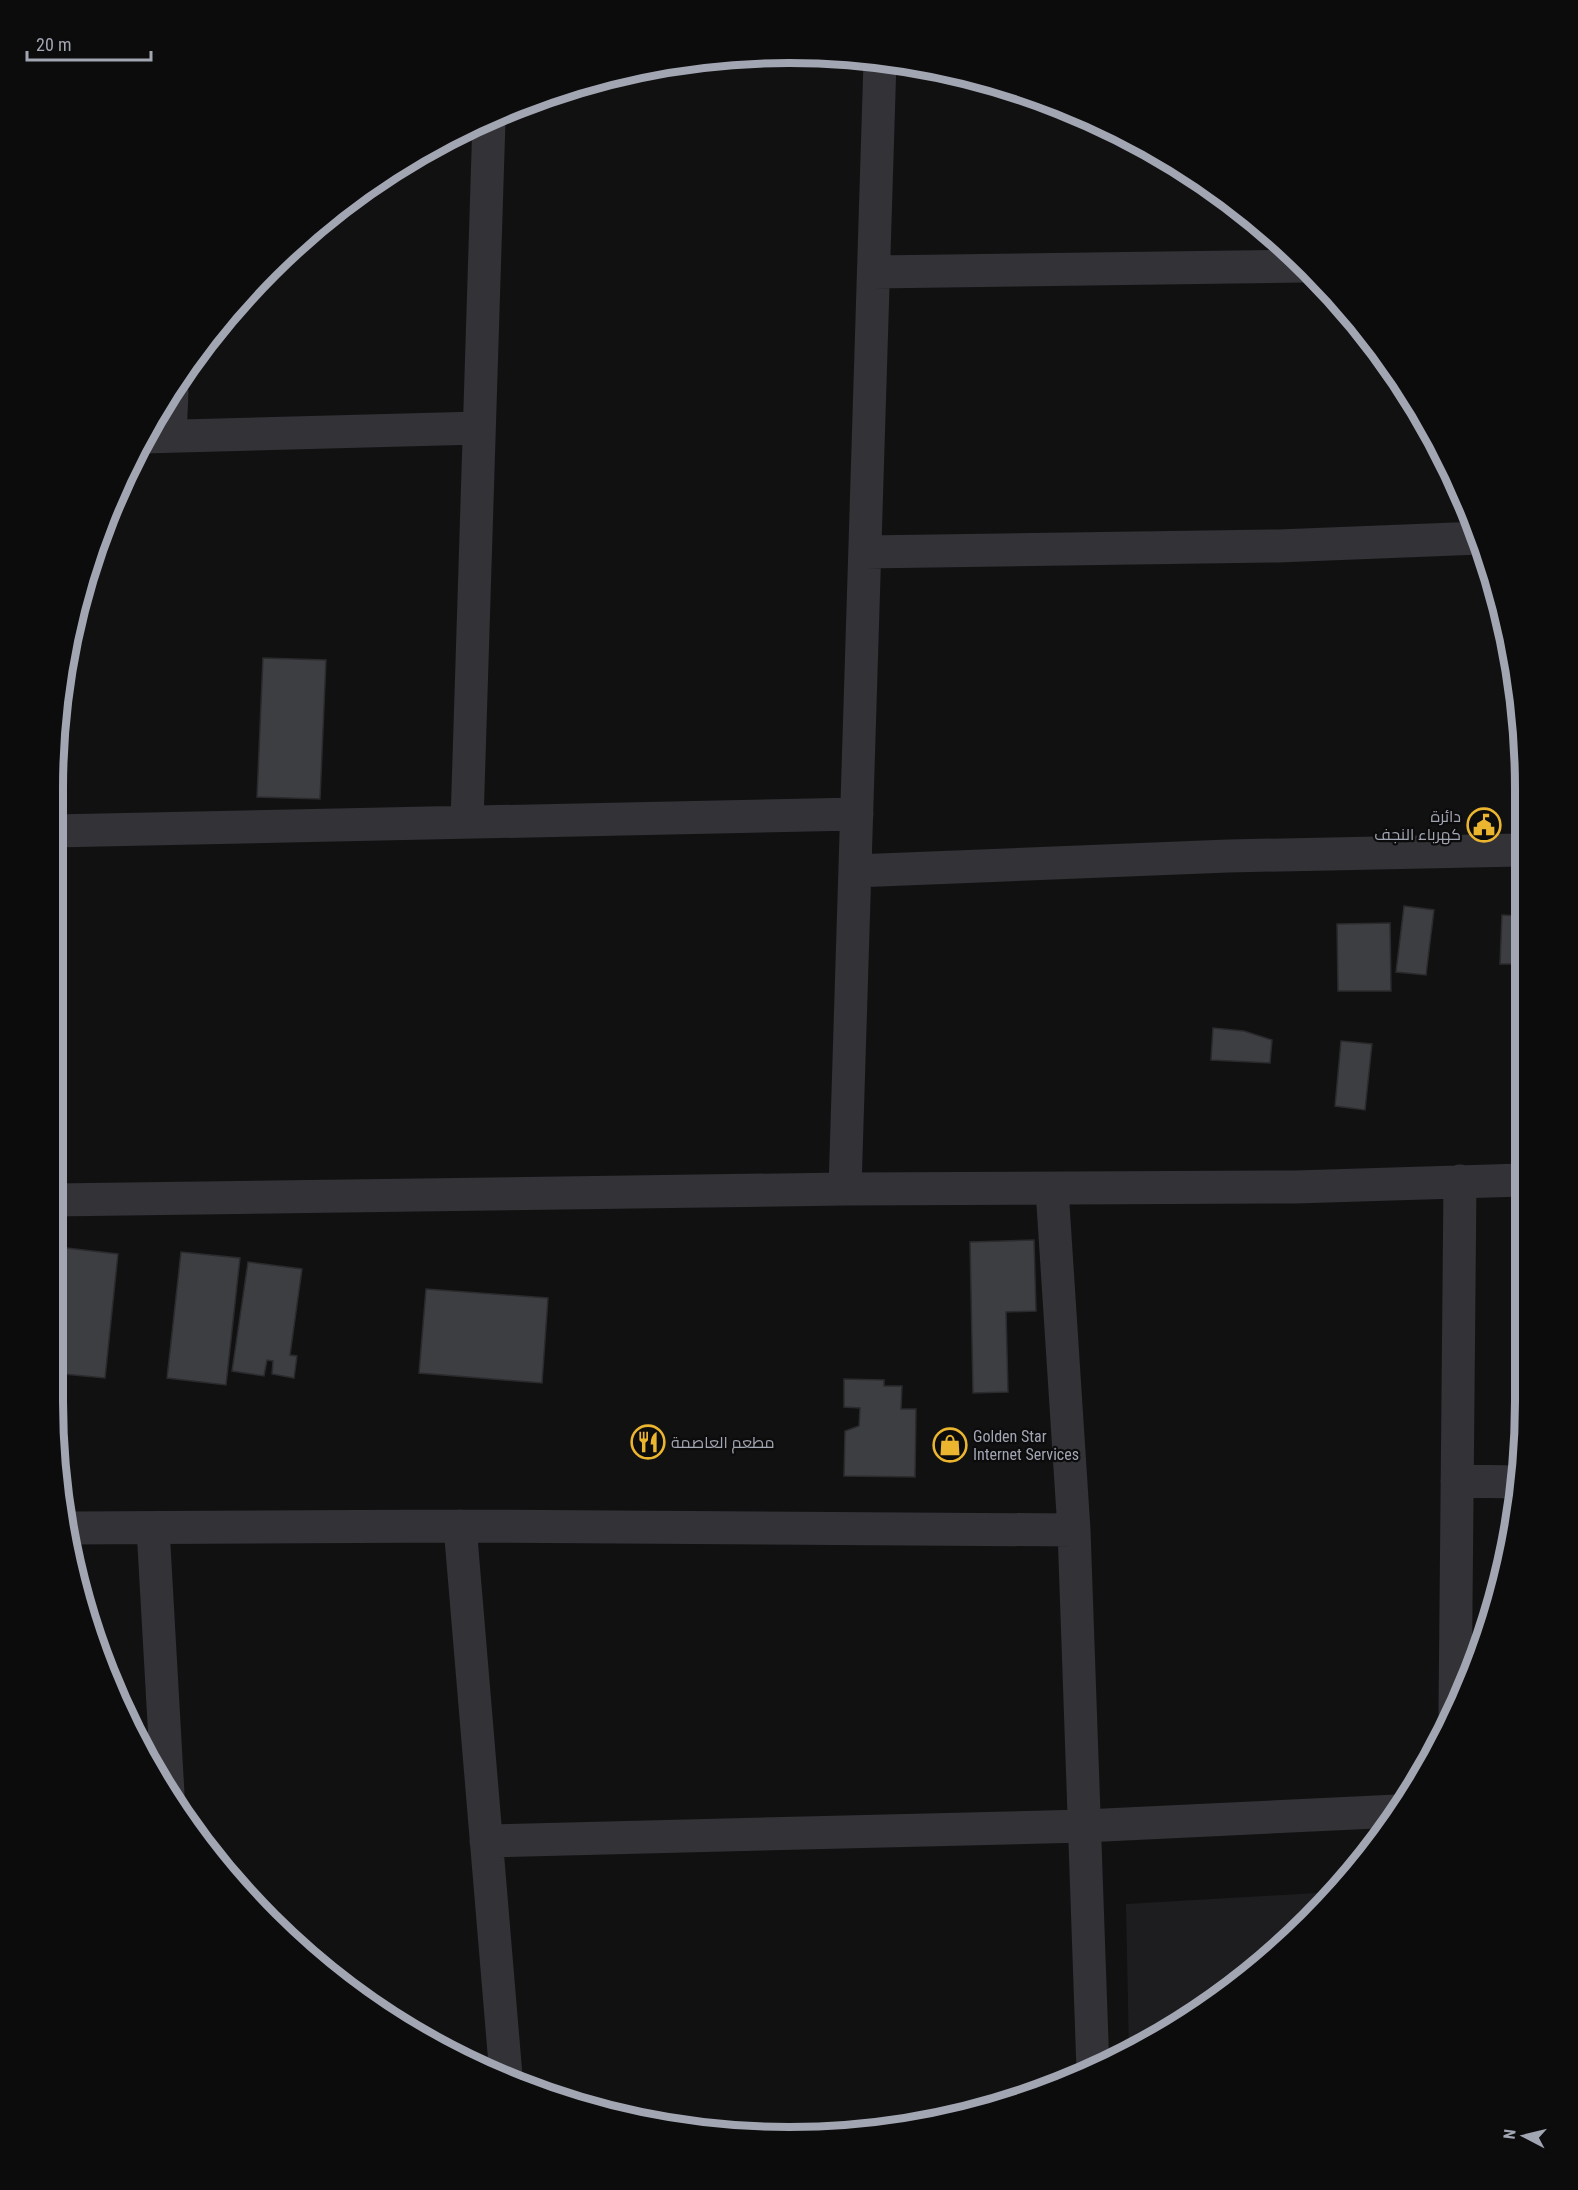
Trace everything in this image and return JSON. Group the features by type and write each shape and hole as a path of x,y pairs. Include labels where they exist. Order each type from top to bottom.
{"street":[{"path":"845,1189 880,69"},
{"path":"467,822 489,128"},
{"path":"874,272 1292,266"},
{"path":"157,437 479,428"},
{"path":"865,552 1278,546 1470,538"},
{"path":"63,831 857,814"},
{"path":"855,871 1228,856 1515,850"},
{"path":"63,1200 845,1189 1295,1187 1515,1180"},
{"path":"1455,1689 1460,1181"},
{"path":"1052,1189 1074,1530 1094,2060"},
{"path":"1457,1481 1510,1482"},
{"path":"74,1528 460,1526 1074,1530"},
{"path":"460,1526 505,2069"},
{"path":"153,1528 167,1775"},
{"path":"486,1841 1084,1826 1388,1811"}],"shaded area":[{"path":"1323,1893 1268,1947 1231,1977 1192,2005 1129,2042 1126,1904"}],"building":[{"path":"263,658 326,660 320,799 257,797"},
{"path":"1404,906 1434,910 1426,975 1396,972"},
{"path":"1502,915 1515,916 1515,964 1500,964"},
{"path":"1390,923 1391,991 1338,991 1337,924"},
{"path":"1213,1028 1244,1031 1272,1040 1270,1063 1211,1060"},
{"path":"1341,1041 1372,1044 1365,1110 1335,1106"},
{"path":"1034,1240 1036,1311 1006,1312 1008,1392 973,1393 970,1242"},
{"path":"63,1248 118,1254 105,1378 63,1374"},
{"path":"181,1252 240,1258 226,1385 167,1378"},
{"path":"248,1262 302,1269 290,1355 297,1356 294,1378 272,1374 273,1361 267,1360 264,1376 232,1371"},
{"path":"426,1289 548,1298 542,1383 419,1373"},
{"path":"844,1379 884,1380 884,1386 902,1386 901,1409 916,1409 915,1477 844,1476 845,1431 859,1426 860,1408 844,1407"}],"place":[{"name":"دائرة كهرباء النجف","path":"1484,825"},
{"name":"مطعم العاصمة","path":"648,1442"},
{"name":"Golden Star Internet Services","path":"950,1445"}]}
